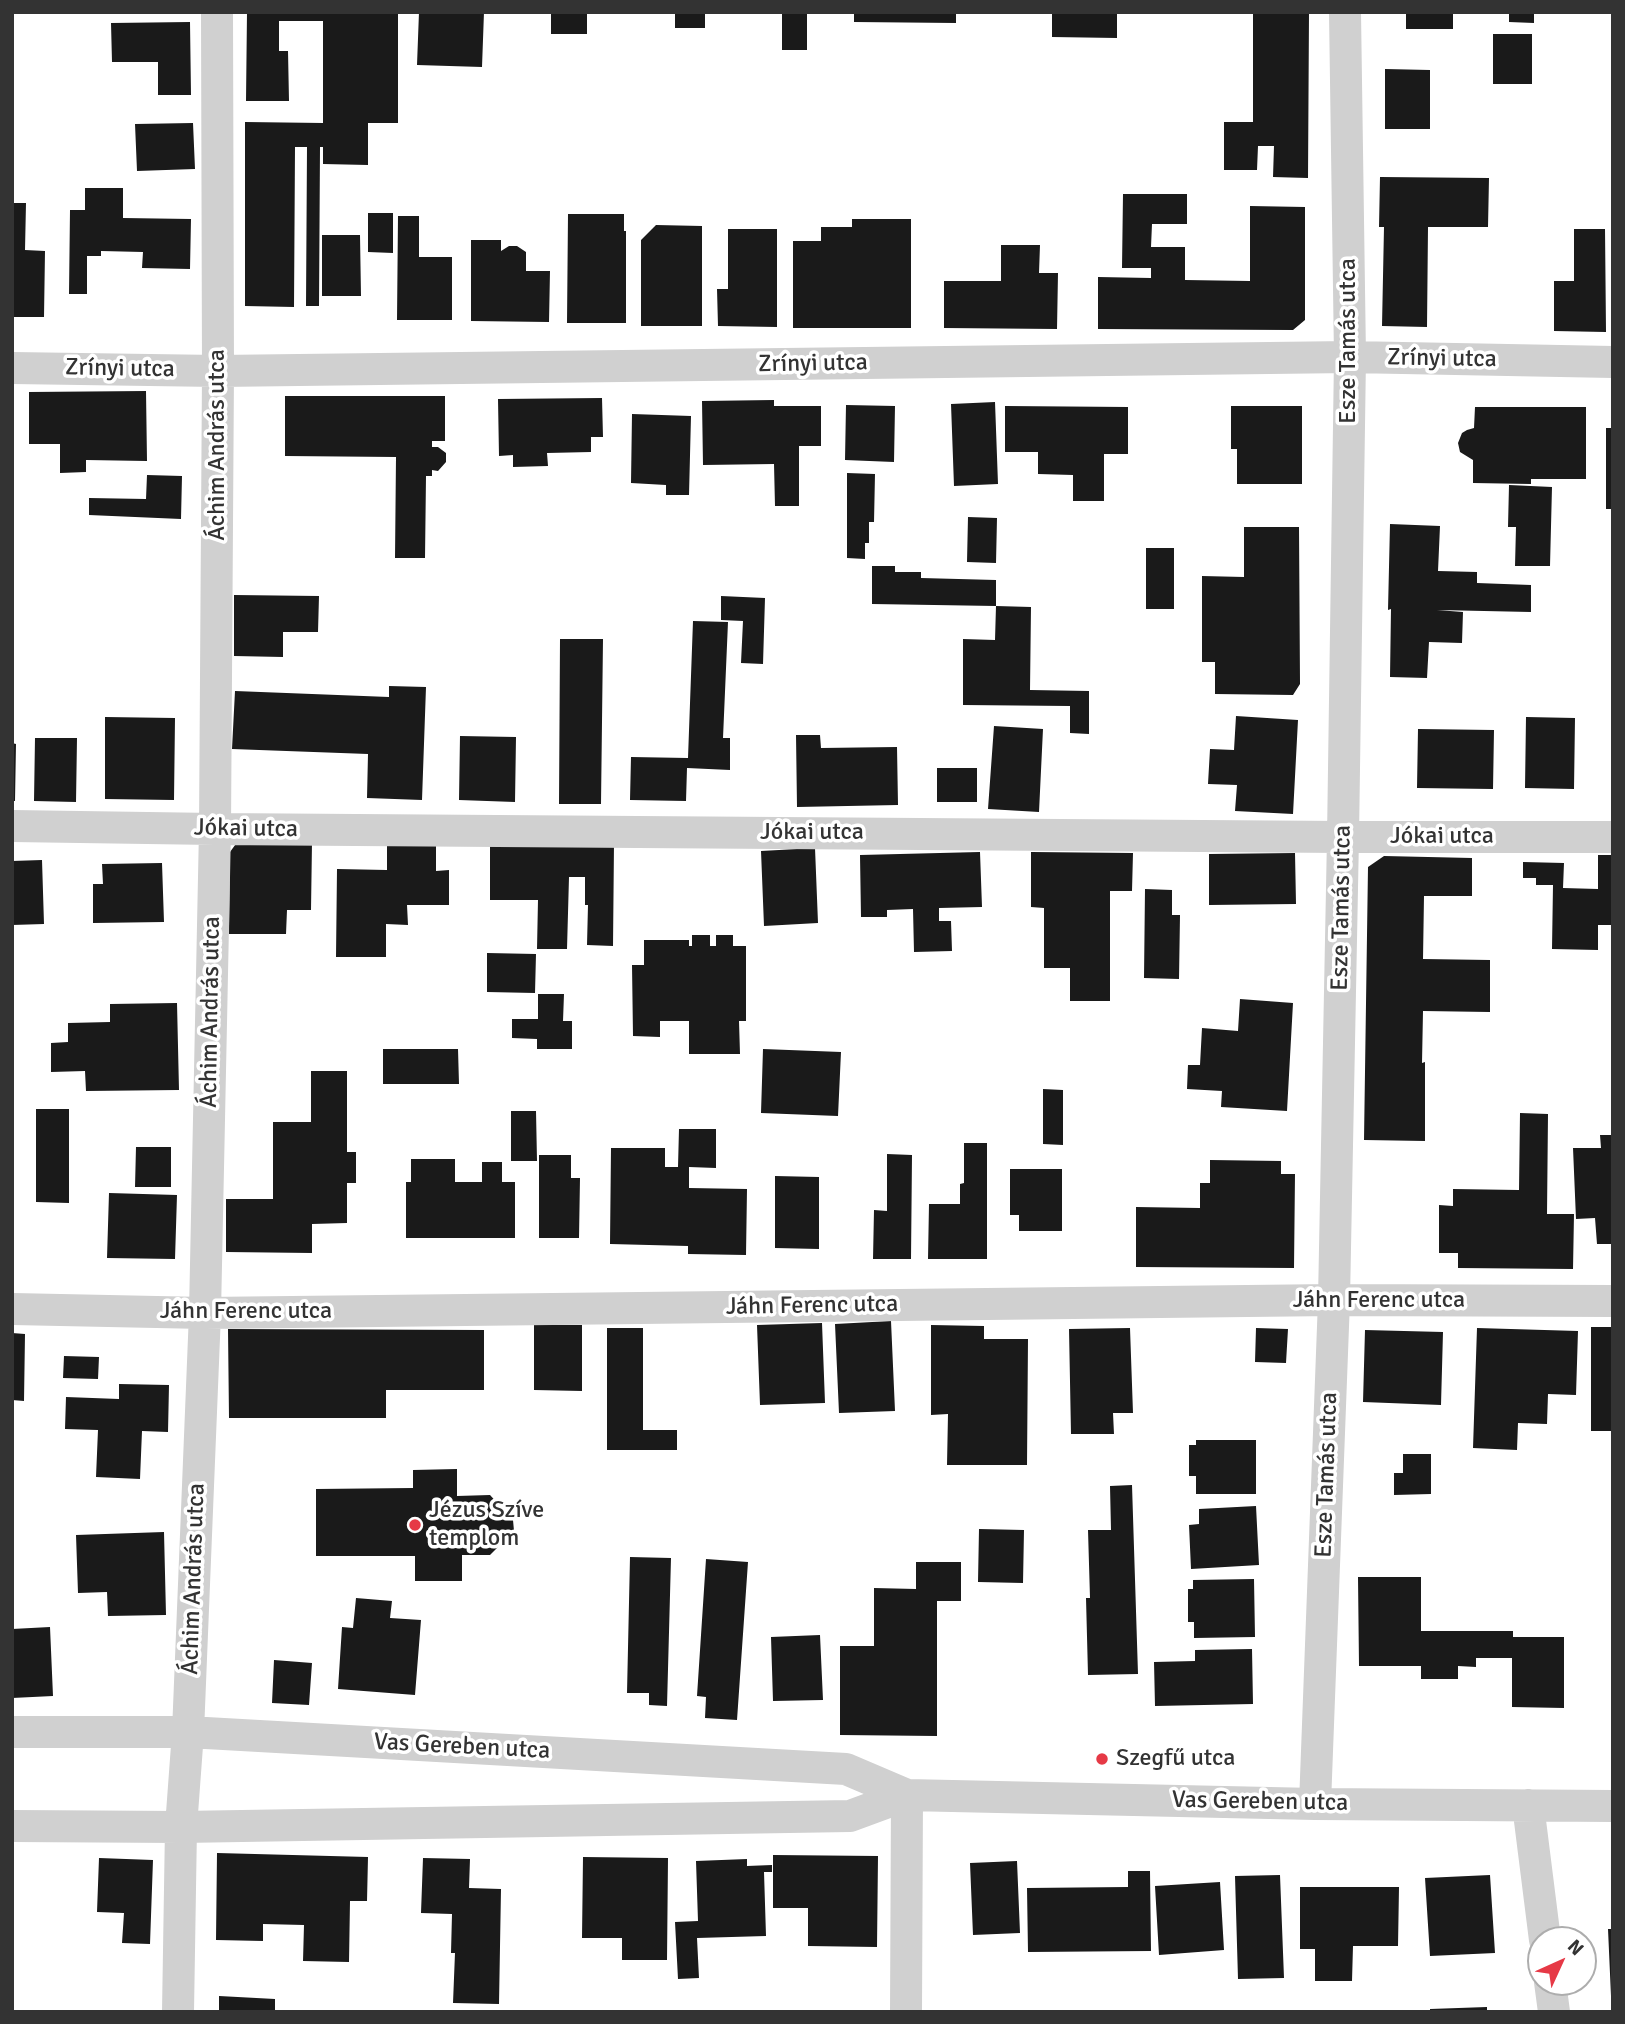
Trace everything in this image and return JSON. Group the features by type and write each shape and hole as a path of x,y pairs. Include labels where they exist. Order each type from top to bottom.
{"street":[{"name":"Áchim András utca","path":"178,2012 181,1827 188,1732 205,1313 215,829 217,12"},
{"name":"Esze Tamás utca","path":"1315,1804 1334,1300 1343,837 1350,357 1345,12"},
{"name":"Zrínyi utca","path":"12,368 218,371 1350,357 1613,362"},
{"name":"Jókai utca","path":"12,826 1613,837"},
{"name":"Jáhn Ferenc utca","path":"12,1309 205,1313 1334,1300 1613,1301"},
{"name":"Vas Gereben utca","path":"12,1732 188,1732 846,1769 907,1795"},
{"name":"Vas Gereben utca","path":"12,1826 181,1827 850,1816 907,1795 1315,1804 1613,1806"},
{"path":"906,2012 907,1795"},
{"path":"1528,1805 1543,1926"}],"building":[{"path":"247,12 398,12 398,123 368,123 368,165 323,164 323,147 320,147 319,306 306,306 307,147 295,147 294,307 245,306 245,122 323,123 323,21 279,21 279,51 288,51 289,101 246,101"},
{"path":"419,12 484,12 482,67 417,65"},
{"path":"551,12 587,12 587,34 551,34"},
{"path":"675,12 705,12 705,28 675,28"},
{"path":"782,12 807,12 807,50 782,50"},
{"path":"854,12 956,12 956,23 854,22"},
{"path":"1052,12 1117,12 1117,38 1052,37"},
{"path":"1253,12 1309,12 1308,178 1273,177 1274,146 1258,146 1257,170 1224,170 1224,122 1253,122"},
{"path":"1406,12 1453,12 1453,29 1406,29"},
{"path":"1509,12 1534,12 1534,23 1509,22"},
{"path":"190,22 191,95 158,95 158,62 112,62 111,23"},
{"path":"1493,34 1532,34 1532,84 1493,84"},
{"path":"1385,69 1430,70 1430,129 1385,129"},
{"path":"193,123 195,169 137,171 135,124"},
{"path":"1380,177 1489,178 1488,227 1428,227 1427,327 1382,326 1384,227 1379,227"},
{"path":"85,188 123,188 123,218 191,219 190,269 142,268 143,252 101,251 101,256 87,256 87,294 69,294 70,210 85,210"},
{"path":"1123,194 1187,194 1187,224 1152,224 1151,247 1185,247 1185,280 1250,281 1250,206 1305,207 1305,320 1293,330 1098,329 1098,277 1151,278 1151,268 1122,268"},
{"path":"12,203 26,203 25,250 45,251 44,317 12,317"},
{"path":"368,213 393,213 393,253 368,252"},
{"path":"568,214 624,214 626,323 567,323"},
{"path":"398,216 419,216 419,257 452,257 452,320 397,320"},
{"path":"852,219 911,219 911,328 793,328 793,241 821,241 821,227 852,227"},
{"path":"656,225 702,226 702,326 641,326 641,240"},
{"path":"728,229 777,229 777,327 718,326 717,289 728,289"},
{"path":"1574,229 1605,229 1606,332 1554,331 1554,281 1574,281"},
{"path":"322,235 360,235 361,296 322,296"},
{"path":"471,240 501,240 501,251 509,246 517,246 526,252 526,271 550,271 549,322 471,321"},
{"path":"1001,245 1040,245 1039,273 1058,273 1057,329 944,328 944,281 1001,281"},
{"path":"146,391 147,461 86,460 86,472 60,473 60,444 29,444 29,392"},
{"path":"285,396 445,396 445,441 432,441 432,447 438,447 446,453 446,462 438,471 432,470 432,476 426,476 425,558 395,558 396,457 285,456"},
{"path":"602,398 603,437 591,437 591,452 547,453 548,466 513,467 513,455 499,456 498,399"},
{"path":"774,400 774,406 821,406 821,446 799,446 799,506 775,506 774,464 703,465 702,401"},
{"path":"995,402 998,484 954,486 951,404"},
{"path":"846,405 895,406 894,462 845,460"},
{"path":"1005,406 1128,407 1128,454 1104,454 1104,501 1073,501 1073,475 1038,474 1038,452 1005,452"},
{"path":"1231,406 1302,406 1302,484 1237,484 1237,449 1231,449"},
{"path":"1475,407 1586,407 1586,479 1531,479 1531,484 1473,483 1473,460 1460,452 1458,443 1462,433 1474,428"},
{"path":"632,414 691,416 689,495 666,495 666,485 631,483"},
{"path":"1606,428 1613,428 1613,509 1606,509"},
{"path":"847,473 875,474 874,522 869,522 869,543 865,543 865,559 847,558"},
{"path":"147,475 182,476 181,519 89,515 89,498 146,499"},
{"path":"1509,485 1552,487 1550,566 1515,566 1516,527 1508,527"},
{"path":"968,517 997,518 996,563 967,562"},
{"path":"1390,524 1440,526 1438,571 1477,572 1477,583 1531,585 1531,612 1437,610 1463,612 1462,643 1429,642 1427,678 1390,677"},
{"path":"1244,527 1299,527 1300,684 1293,695 1215,694 1215,662 1202,662 1202,576 1244,577"},
{"path":"1146,548 1174,548 1174,609 1146,609"},
{"path":"872,566 895,566 895,572 921,572 921,578 996,580 996,606 872,604"},
{"path":"234,595 319,596 318,632 283,632 283,657 234,656"},
{"path":"721,596 765,598 763,664 741,663 743,621 721,620"},
{"path":"996,606 1031,607 1030,690 1089,691 1089,734 1070,733 1070,706 963,705 963,639 995,640"},
{"path":"693,621 728,622 723,738 730,738 730,770 687,768 686,801 630,800 631,757 688,758"},
{"path":"560,639 603,639 601,804 559,804"},
{"path":"389,686 426,687 422,800 367,798 368,754 232,749 235,691 389,697"},
{"path":"1236,716 1298,720 1293,814 1235,811 1237,785 1208,784 1210,749 1234,750"},
{"path":"105,717 175,718 174,800 105,799"},
{"path":"1526,717 1575,718 1574,789 1525,788"},
{"path":"994,726 1043,729 1039,812 988,809"},
{"path":"1418,729 1494,730 1493,789 1417,788"},
{"path":"796,735 820,735 821,748 897,747 898,805 797,807"},
{"path":"460,736 516,737 515,802 459,800"},
{"path":"35,738 77,738 76,802 34,801"},
{"path":"12,743 16,744 15,801 12,801"},
{"path":"937,768 977,768 977,802 937,802"},
{"path":"238,841 312,842 311,910 287,910 286,934 229,934 230,852"},
{"path":"387,841 436,842 436,871 449,870 449,905 407,905 408,925 386,924 386,957 336,957 337,869 387,870"},
{"path":"490,842 614,843 613,946 587,945 588,905 585,905 585,877 569,877 567,949 537,949 538,900 490,900"},
{"path":"815,848 818,923 764,926 761,851"},
{"path":"980,852 982,907 939,908 939,921 951,921 952,951 914,952 913,909 887,910 887,917 861,917 860,855"},
{"path":"1031,852 1133,853 1132,891 1110,891 1110,1001 1070,1001 1070,968 1044,968 1044,908 1031,907"},
{"path":"1295,853 1296,904 1209,905 1209,854"},
{"path":"1598,855 1613,855 1613,925 1598,925 1598,950 1552,949 1553,885 1536,885 1536,878 1523,878 1523,862 1564,863 1563,888 1598,889"},
{"path":"1384,856 1472,858 1472,896 1424,896 1423,959 1490,960 1490,1012 1423,1011 1425,1141 1364,1140 1368,867"},
{"path":"42,860 44,924 12,925 12,861"},
{"path":"162,863 164,922 93,923 93,884 103,884 102,864"},
{"path":"1145,889 1172,890 1172,915 1180,915 1179,979 1144,978"},
{"path":"692,935 710,935 710,946 716,946 716,935 733,935 733,946 746,946 746,1021 739,1021 740,1054 689,1054 689,1021 660,1021 660,1037 633,1036 632,965 644,965 644,940 689,940 689,946 692,946"},
{"path":"487,953 536,954 535,993 487,992"},
{"path":"538,994 564,994 563,1021 572,1021 572,1049 537,1049 537,1039 512,1038 512,1019 538,1019"},
{"path":"1240,999 1293,1003 1287,1111 1221,1107 1222,1091 1187,1089 1188,1065 1200,1065 1202,1028 1238,1031"},
{"path":"177,1003 179,1090 86,1091 85,1071 51,1072 51,1043 68,1042 68,1023 110,1022 110,1004"},
{"path":"383,1049 458,1049 459,1084 383,1084"},
{"path":"763,1049 841,1052 838,1116 761,1113"},
{"path":"311,1071 347,1071 347,1152 356,1152 356,1183 347,1183 347,1223 312,1224 312,1253 226,1252 226,1199 273,1199 273,1122 311,1122"},
{"path":"1043,1089 1063,1090 1063,1145 1043,1144"},
{"path":"36,1109 69,1109 69,1203 36,1202"},
{"path":"511,1111 536,1111 537,1161 511,1161"},
{"path":"1520,1113 1548,1114 1547,1214 1574,1214 1573,1269 1458,1268 1458,1253 1439,1253 1439,1205 1453,1206 1453,1189 1519,1190"},
{"path":"679,1129 716,1129 716,1168 689,1167 689,1188 747,1189 746,1255 688,1254 688,1246 610,1244 611,1148 665,1148 665,1167 678,1167"},
{"path":"1600,1135 1613,1135 1613,1244 1597,1244 1595,1218 1576,1219 1573,1148 1601,1148"},
{"path":"964,1143 987,1143 987,1259 928,1259 929,1204 960,1204 960,1184 964,1183"},
{"path":"136,1147 171,1147 171,1187 135,1187"},
{"path":"887,1154 912,1155 911,1259 873,1259 874,1210 887,1211"},
{"path":"539,1155 571,1155 571,1178 580,1178 579,1238 539,1238"},
{"path":"411,1159 455,1159 455,1182 482,1182 482,1162 502,1162 502,1182 515,1182 515,1238 406,1238 406,1182 411,1182"},
{"path":"1210,1160 1281,1161 1281,1174 1295,1174 1294,1268 1136,1267 1136,1207 1200,1208 1200,1183 1210,1183"},
{"path":"1010,1169 1062,1169 1062,1231 1019,1231 1019,1215 1010,1215"},
{"path":"775,1176 819,1177 819,1249 775,1248"},
{"path":"109,1193 177,1195 175,1259 107,1258"},
{"path":"891,1321 895,1411 839,1413 835,1324"},
{"path":"822,1323 825,1403 760,1405 757,1325"},
{"path":"534,1325 582,1325 582,1391 534,1390"},
{"path":"931,1325 984,1326 984,1339 1028,1339 1027,1465 947,1465 948,1414 931,1415"},
{"path":"1591,1327 1613,1327 1613,1431 1591,1431"},
{"path":"607,1328 643,1328 643,1430 677,1430 677,1450 607,1450"},
{"path":"1130,1328 1133,1413 1113,1413 1114,1434 1071,1434 1069,1329"},
{"path":"1256,1328 1288,1329 1286,1363 1255,1362"},
{"path":"1477,1328 1578,1331 1576,1395 1548,1394 1547,1424 1518,1423 1517,1450 1473,1448"},
{"path":"228,1329 484,1330 484,1390 386,1390 386,1418 229,1418"},
{"path":"1365,1330 1443,1332 1441,1405 1363,1402"},
{"path":"12,1333 25,1334 24,1401 12,1400"},
{"path":"64,1356 99,1357 98,1379 63,1378"},
{"path":"119,1384 169,1385 168,1432 142,1431 140,1479 96,1477 98,1430 65,1429 66,1397 119,1399"},
{"path":"1196,1440 1256,1440 1256,1494 1196,1494 1196,1476 1189,1476 1189,1445 1196,1445"},
{"path":"1403,1454 1431,1454 1431,1494 1394,1495 1394,1473 1403,1473"},
{"name":"Jézus Szíve templom","path":"457,1469 457,1496 490,1495 513,1520 514,1531 490,1555 462,1555 462,1581 415,1581 415,1556 316,1556 316,1489 413,1488 413,1470"},
{"path":"1132,1485 1138,1674 1088,1675 1088,1530 1111,1530 1110,1486"},
{"path":"1256,1506 1259,1565 1191,1569 1189,1525 1199,1524 1199,1509"},
{"path":"979,1529 1024,1530 1023,1583 978,1582"},
{"path":"164,1532 166,1615 108,1616 107,1592 78,1593 76,1535"},
{"path":"630,1557 671,1558 667,1706 649,1705 649,1693 627,1693"},
{"path":"706,1559 748,1562 737,1720 705,1718 706,1697 697,1696"},
{"path":"916,1562 961,1562 961,1601 937,1601 937,1736 840,1735 840,1646 874,1646 874,1588 916,1589"},
{"path":"1358,1577 1421,1577 1421,1631 1513,1631 1513,1637 1564,1637 1564,1708 1512,1707 1512,1658 1476,1658 1476,1667 1458,1666 1458,1679 1421,1679 1421,1666 1359,1666"},
{"path":"1254,1579 1255,1637 1194,1638 1194,1622 1188,1622 1188,1589 1193,1589 1193,1580"},
{"path":"356,1598 392,1601 390,1618 421,1620 415,1695 338,1689 342,1627 353,1628"},
{"path":"50,1627 53,1696 12,1698 12,1629"},
{"path":"820,1635 823,1700 773,1701 771,1637"},
{"path":"1252,1649 1253,1704 1155,1706 1154,1662 1195,1661 1195,1650"},
{"path":"274,1660 312,1663 309,1705 272,1703"},
{"path":"217,1853 368,1857 367,1901 350,1901 349,1962 303,1961 304,1925 263,1924 263,1941 216,1940"},
{"path":"773,1855 878,1856 877,1947 808,1946 808,1908 773,1908"},
{"path":"583,1857 668,1858 667,1960 622,1960 622,1938 582,1938"},
{"path":"99,1858 153,1860 150,1944 122,1943 124,1913 97,1912"},
{"path":"423,1858 470,1859 469,1888 501,1889 499,2004 453,2003 455,1953 451,1953 452,1914 421,1913"},
{"path":"747,1859 747,1866 772,1865 772,1872 764,1872 766,1936 697,1938 699,1978 678,1979 675,1922 698,1921 696,1861"},
{"path":"1017,1861 1020,1933 973,1935 970,1863"},
{"path":"1128,1871 1150,1871 1151,1951 1028,1952 1027,1888 1128,1887"},
{"path":"1280,1875 1284,1978 1238,1979 1235,1876"},
{"path":"1490,1875 1495,1953 1430,1956 1425,1878"},
{"path":"1220,1882 1224,1950 1159,1955 1155,1886"},
{"path":"1300,1887 1399,1887 1398,1946 1353,1946 1352,1981 1315,1981 1315,1949 1300,1949"},
{"path":"1608,1929 1613,1929 1613,1996 1611,1996"},
{"path":"219,1996 275,1999 275,2012 219,2012"},
{"path":"1487,2007 1487,2012 1430,2012 1430,2009"}],"place":[{"name":"Jézus Szíve templom","path":"415,1525"},
{"name":"Szegfű utca","path":"1102,1759"}]}
